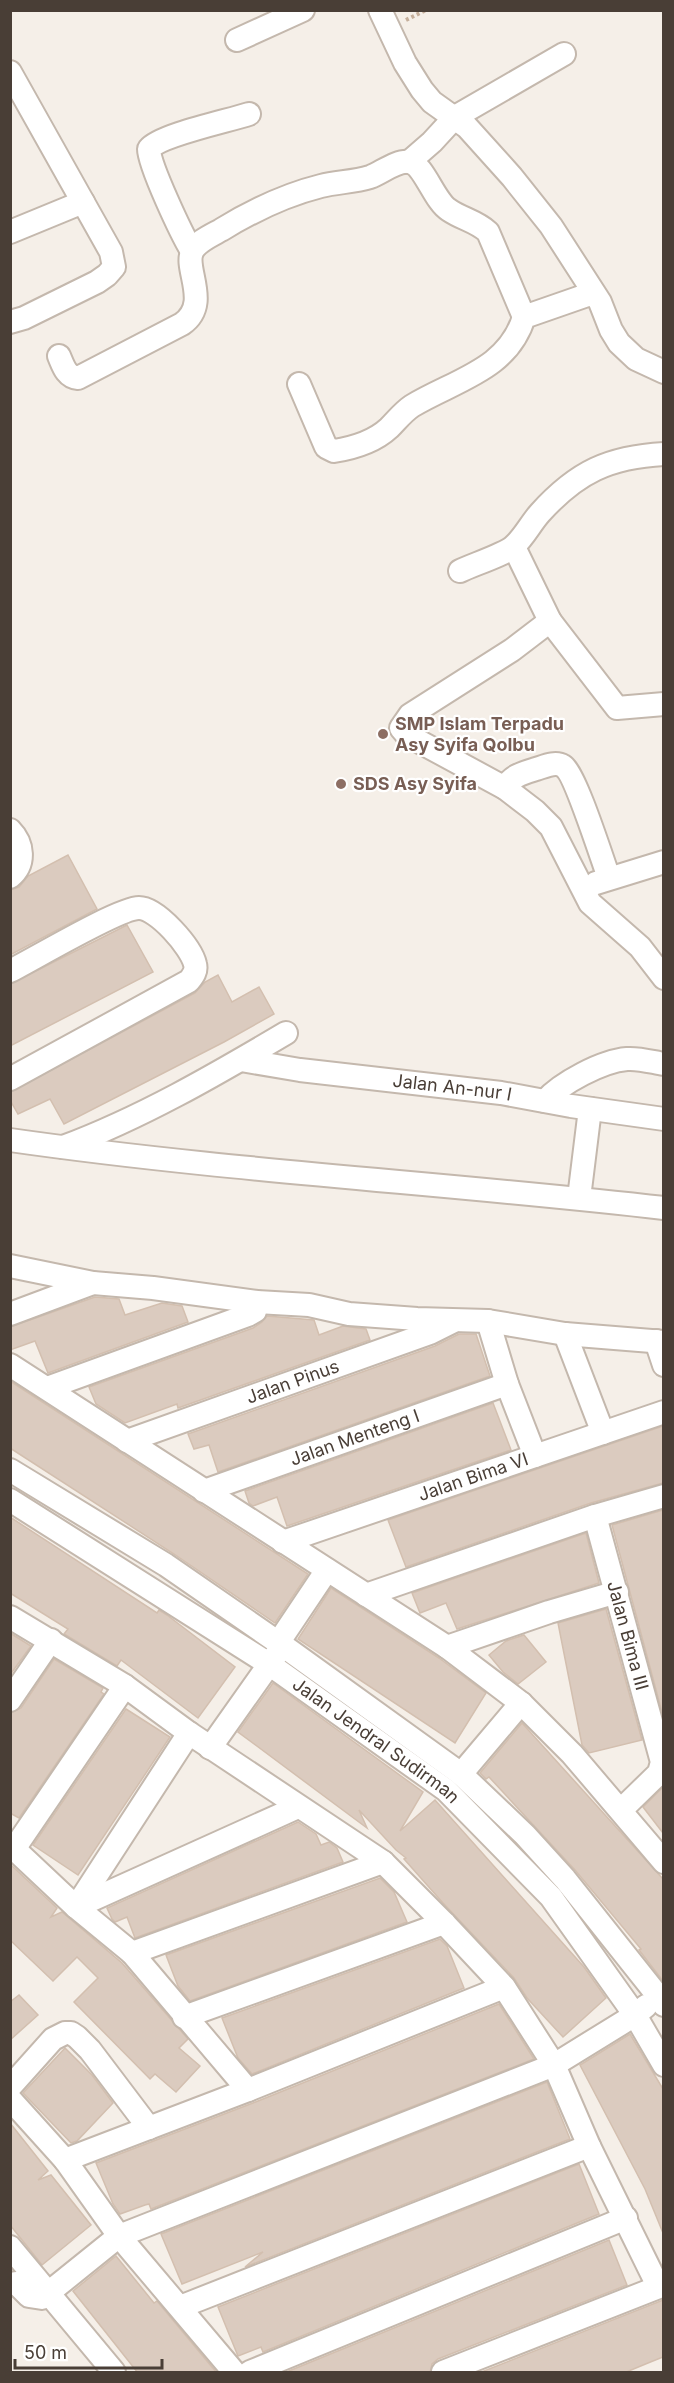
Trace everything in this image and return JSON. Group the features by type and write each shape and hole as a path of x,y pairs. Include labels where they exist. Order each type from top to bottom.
{"street":[{"path":"237,40 303,10"},
{"path":"380,10 405,63 422,90 432,102 467,128 512,177 551,226 600,302 611,330 627,352 663,372"},
{"path":"192,251 251,211 269,203 314,188 371,177 408,162 455,117 564,54"},
{"path":"10,322 24,318 97,282 112,271 114,261 83,201 13,82"},
{"path":"59,356 66,370 78,378 186,322 192,314 196,289 191,261 192,251 184,239 154,168 149,149 164,140 249,114"},
{"path":"299,384 326,447 334,451 381,434 413,405 494,361 517,338 524,317 488,232 477,223 448,210 434,194 418,168 408,162"},
{"path":"10,232 83,201"},
{"path":"524,317 593,293"},
{"path":"460,571 514,547 540,513 578,479 606,464 626,457 663,454"},
{"path":"514,547 550,621 617,708 663,704"},
{"path":"550,621 513,650 410,716 401,728 407,735 506,788 535,811 551,827 590,903 640,947 663,978"},
{"path":"506,788 508,783 519,774 552,764 565,767 576,788 609,878"},
{"path":"10,830 19,842 21,852 20,863 10,877"},
{"path":"582,888 663,862"},
{"path":"10,971 126,911 144,909 162,918 188,950 195,971 189,981 10,1079"},
{"path":"61,1147 91,1137 241,1060 286,1033"},
{"path":"545,1101 564,1083 614,1062 635,1059 663,1064"},
{"name":"Jalan An-nur I","path":"241,1060 300,1070 501,1093 663,1119"},
{"path":"579,1198 590,1109"},
{"path":"10,1140 100,1154 579,1198 663,1208"},
{"path":"10,1266 93,1283 153,1288 257,1302 309,1305 349,1314 488,1321 565,1334 660,1342 663,1365"},
{"path":"10,1314 93,1283"},
{"path":"47,1388 248,1315 255,1311 257,1302"},
{"name":"Jalan Pinus","path":"126,1441 430,1333 455,1320"},
{"path":"488,1321 507,1384 535,1456"},
{"path":"565,1334 603,1432"},
{"path":"10,1365 447,1647 522,1703 572,1754 663,1862"},
{"name":"Jalan Menteng I","path":"204,1491 507,1384"},
{"name":"Jalan Bima VI","path":"283,1542 663,1412"},
{"name":"Jalan Jendral Sudirman","path":"10,1470 166,1565 461,1774 525,1835 662,1998"},
{"path":"366,1595 595,1516 663,1496"},
{"name":"Jalan Jendral Sudirman","path":"10,1500 269,1665 446,1790 551,1897 635,2015 663,2065"},
{"name":"Jalan Bima III","path":"595,1516 662,1762 659,1773 621,1810"},
{"path":"151,1591 166,1565"},
{"path":"210,1748 269,1665 327,1570"},
{"path":"447,1647 549,1612 617,1592"},
{"path":"10,1617 125,1686 210,1748 383,1862 504,1987 554,2065 589,2146 661,2286 443,2373"},
{"path":"10,1700 51,1641"},
{"path":"125,1686 12,1847 76,1907 132,1953 248,2090"},
{"path":"461,1774 522,1703"},
{"path":"76,1907 189,1733"},
{"path":"76,1907 298,1807"},
{"path":"132,1953 383,1862"},
{"path":"184,2017 444,1923"},
{"path":"65,2160 248,2090 504,1987"},
{"path":"10,2284 16,2283 29,2296 37,2298 48,2294 119,2236 554,2065 662,1998"},
{"path":"10,2087 53,2039 65,2033 71,2033 90,2050 149,2128"},
{"path":"10,2099 65,2160 119,2236 234,2373"},
{"path":"180,2307 589,2146"},
{"path":"250,2373 626,2218"},
{"path":"10,2247 114,2373"}],"building":[{"path":"68,855 97,909 10,955 10,890 19,887 28,876"},
{"path":"127,925 153,972 10,1046 10,984"},
{"path":"218,975 232,1002 259,987 274,1014 64,1124 50,1099 18,1114 10,1100 10,1092 195,993 205,982"},
{"path":"95,1297 119,1299 125,1315 162,1303 182,1306 188,1322 48,1373 35,1341 10,1350 10,1327"},
{"path":"267,1316 314,1320 319,1335 343,1326 366,1329 370,1340 178,1408 177,1404 125,1423 96,1404 89,1387 253,1328"},
{"path":"459,1334 476,1334 490,1376 218,1472 209,1445 194,1449 188,1434 435,1346"},
{"path":"10,1381 308,1574 275,1623 174,1554 10,1448"},
{"path":"493,1403 511,1450 287,1526 277,1497 253,1506 249,1503 245,1491"},
{"path":"663,1426 663,1483 591,1503 406,1567 388,1520"},
{"path":"663,1510 663,1716 612,1525"},
{"path":"10,1517 157,1613 159,1610 167,1615 235,1667 198,1718 121,1660 117,1666 64,1634 68,1629 10,1593"},
{"path":"586,1533 599,1583 457,1629 446,1603 420,1613 412,1593"},
{"path":"331,1588 439,1658 486,1693 455,1743 298,1639"},
{"path":"606,1609 642,1740 589,1753 582,1745 558,1623"},
{"path":"10,1633 31,1646 10,1675"},
{"path":"524,1635 546,1662 518,1684 503,1672 489,1655 506,1641"},
{"path":"54,1659 103,1688 101,1692 104,1694 19,1818 10,1813 10,1713 21,1708"},
{"path":"273,1683 423,1792 400,1831 435,1800 584,1967 606,1998 563,2037 527,1998 514,1978 443,1903 404,1859 406,1858 359,1810 367,1828 238,1732"},
{"path":"126,1709 170,1737 78,1875 33,1845"},
{"path":"522,1723 663,1879 663,1981 639,1950 641,1949 575,1870 489,1777 486,1779 480,1773"},
{"path":"663,1787 663,1833 643,1807"},
{"path":"298,1822 316,1834 321,1845 329,1842 337,1848 343,1862 135,1938 127,1917 115,1922 112,1919 107,1908"},
{"path":"10,1864 57,1908 51,1917 62,1912 122,1963 188,2039 179,2048 200,2066 176,2092 155,2074 150,2079 74,2002 98,1978 77,1957 53,1981 10,1940"},
{"path":"380,1878 394,1892 407,1922 190,2001 178,1986 166,1955"},
{"path":"440,1939 447,1946 464,1988 252,2074 238,2058 222,2018"},
{"path":"19,1995 38,2015 10,2040 10,2002"},
{"path":"499,2004 534,2059 151,2209 149,2204 120,2214 113,2204 96,2163 253,2103"},
{"path":"630,2034 663,2089 663,2233 645,2189 580,2065"},
{"path":"65,2048 92,2075 113,2103 77,2141 71,2143 23,2093"},
{"path":"547,2082 570,2139 245,2267 263,2252 182,2284 161,2234"},
{"path":"10,2123 48,2171 38,2180 51,2175 91,2225 42,2265 10,2225"},
{"path":"579,2164 599,2214 263,2352 261,2347 238,2356 218,2307"},
{"path":"609,2240 627,2285 438,2359 432,2364 430,2373 284,2373"},
{"path":"116,2256 154,2303 157,2301 217,2373 138,2373 73,2291"},
{"path":"663,2300 663,2357 624,2373 479,2373"}],"place":[{"name":"SMP Islam Terpadu Asy Syifa Qolbu","path":"383,734"},
{"name":"SDS Asy Syifa","path":"341,784"}]}
